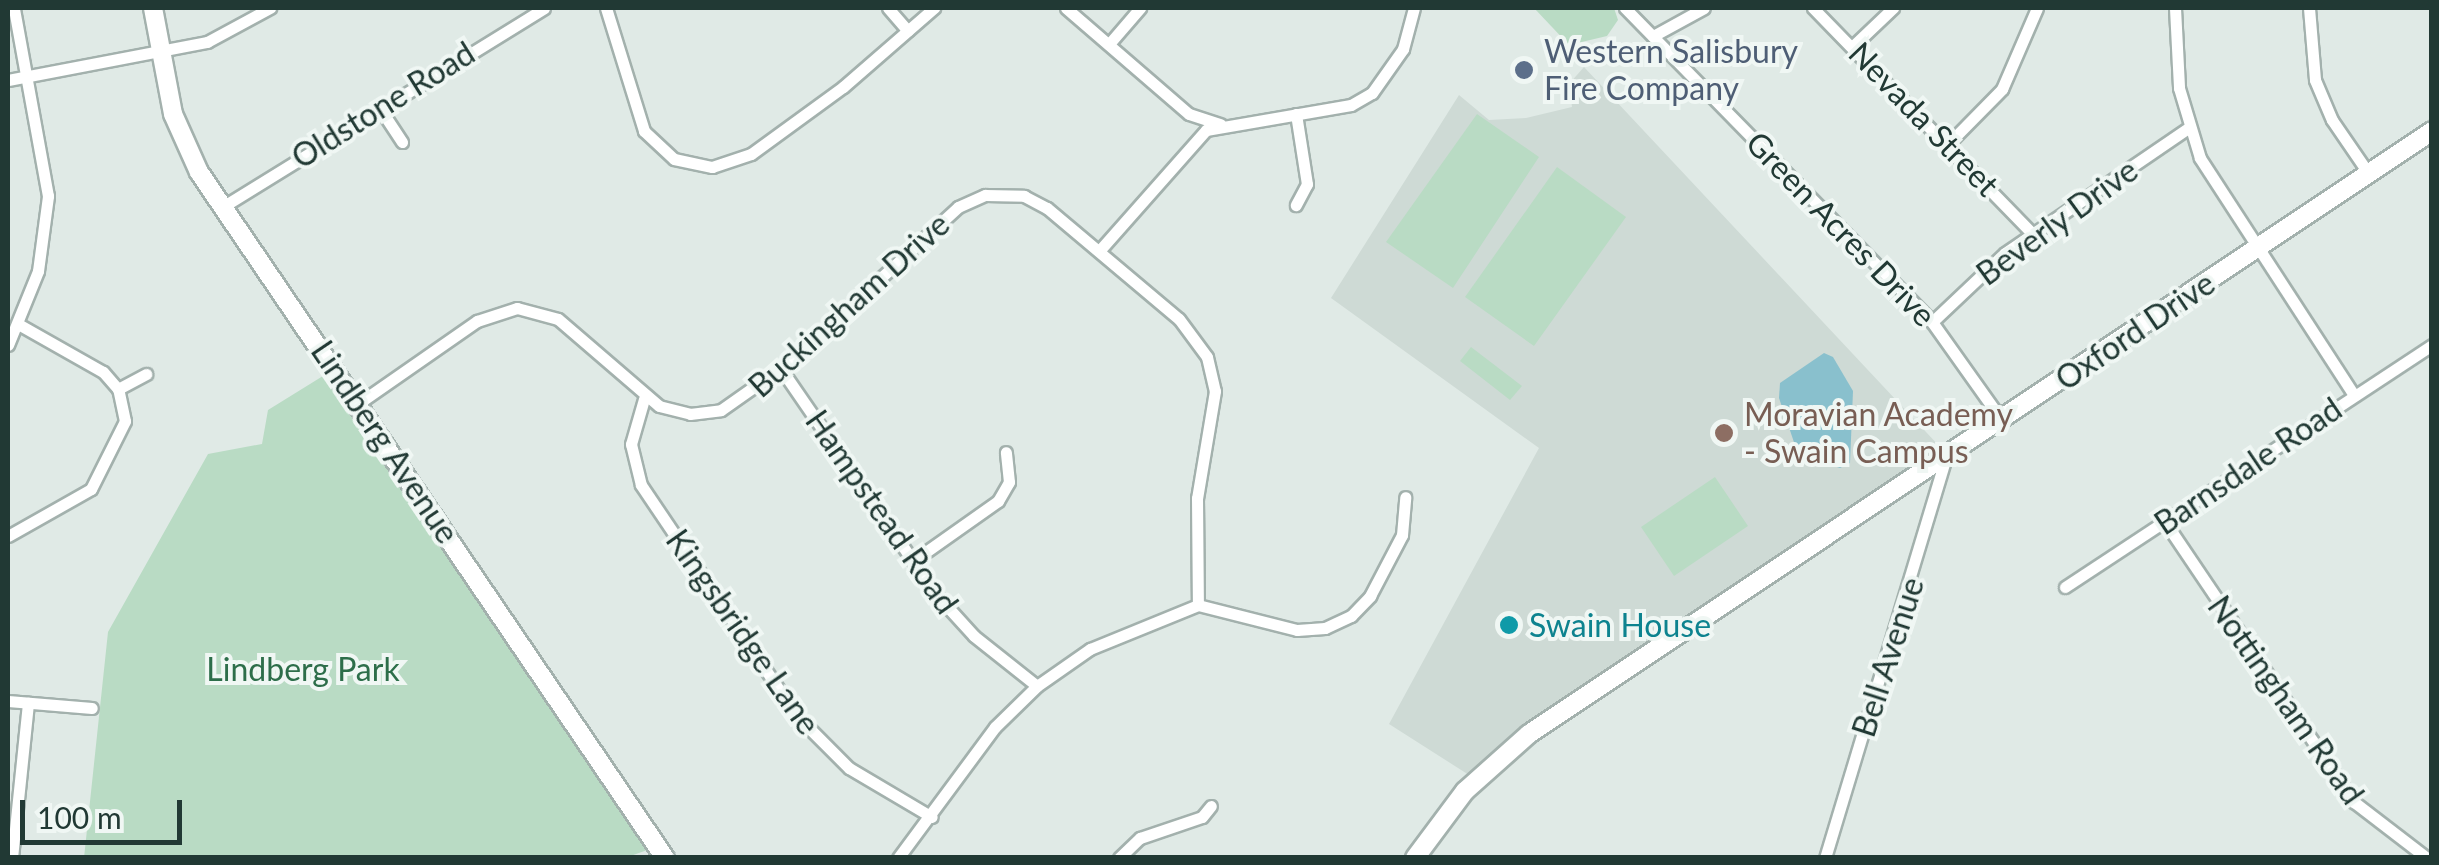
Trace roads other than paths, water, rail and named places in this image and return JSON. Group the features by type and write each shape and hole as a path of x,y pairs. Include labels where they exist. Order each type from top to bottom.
{"main road":[{"name":"Lindberg Avenue","path":"152,8 181,138 665,858"},
{"name":"Oxford Drive","path":"1415,858 1465,791 1529,734 2432,131"}],"street":[{"path":"8,346 38,270 48,214 14,8"},
{"path":"8,80 161,52 222,36 270,8"},
{"name":"Oldstone Road","path":"224,206 379,106 544,8"},
{"path":"606,8 644,131 663,152 698,166 751,154 934,8"},
{"path":"888,8 908,31"},
{"path":"1066,8 1189,114 1223,124"},
{"path":"1109,44 1140,8"},
{"path":"1098,251 1197,137 1223,124 1351,104 1372,94 1403,49 1414,8"},
{"name":"Green Acres Drive","path":"1625,8 1932,322 2002,419"},
{"path":"1653,36 1704,8"},
{"name":"Nevada Street","path":"1813,8 1854,45 2033,234"},
{"path":"1854,45 1893,8"},
{"path":"1949,143 2002,90 2037,8"},
{"path":"2176,8 2175,58 2188,128 2210,177 2354,395"},
{"path":"2309,8 2315,80 2332,120 2369,174"},
{"path":"379,106 402,142"},
{"path":"1296,114 1307,184 1296,205"},
{"name":"Beverly Drive","path":"1932,322 2033,234 2188,128"},
{"name":"Buckingham Drive","path":"359,403 477,321 517,308 546,313 568,327 644,399 690,414 721,410 781,369 972,199 1011,194 1036,201 1189,328 1212,374 1214,408 1196,508 1198,605"},
{"path":"8,536 80,499 99,480 123,433 118,389 103,372 18,324"},
{"name":"Barnsdale Road","path":"2064,587 2432,345"},
{"name":"Hampstead Road","path":"781,369 913,561 974,636 1037,686"},
{"path":"118,389 146,374"},
{"name":"Kingsbridge Lane","path":"644,399 631,444 641,485 796,714 849,768 932,817"},
{"path":"913,561 998,500 1010,473 1006,452"},
{"name":"Bell Avenue","path":"1824,858 1947,455"},
{"path":"898,858 932,817 985,738 1037,686 1110,640 1198,605 1297,630 1340,623 1370,596 1394,550 1407,519 1405,497"},
{"name":"Nottingham Road","path":"2165,522 2346,793 2386,832 2428,858"},
{"path":"8,701 92,708"},
{"path":"12,858 28,703"},
{"path":"1119,858 1140,838 1195,821 1211,806"}],"water":[{"path":"1824,353 1833,357 1853,391 1850,463 1840,468 1798,454 1779,398 1780,383"}],"place":[{"name":"Western Salisbury Fire Company","path":"1524,70"},
{"name":"Moravian Academy - Swain Campus","path":"1724,433"},
{"name":"Swain House","path":"1509,625"}],"park label":[{"name":"Lindberg Park","path":"303,669"}]}
